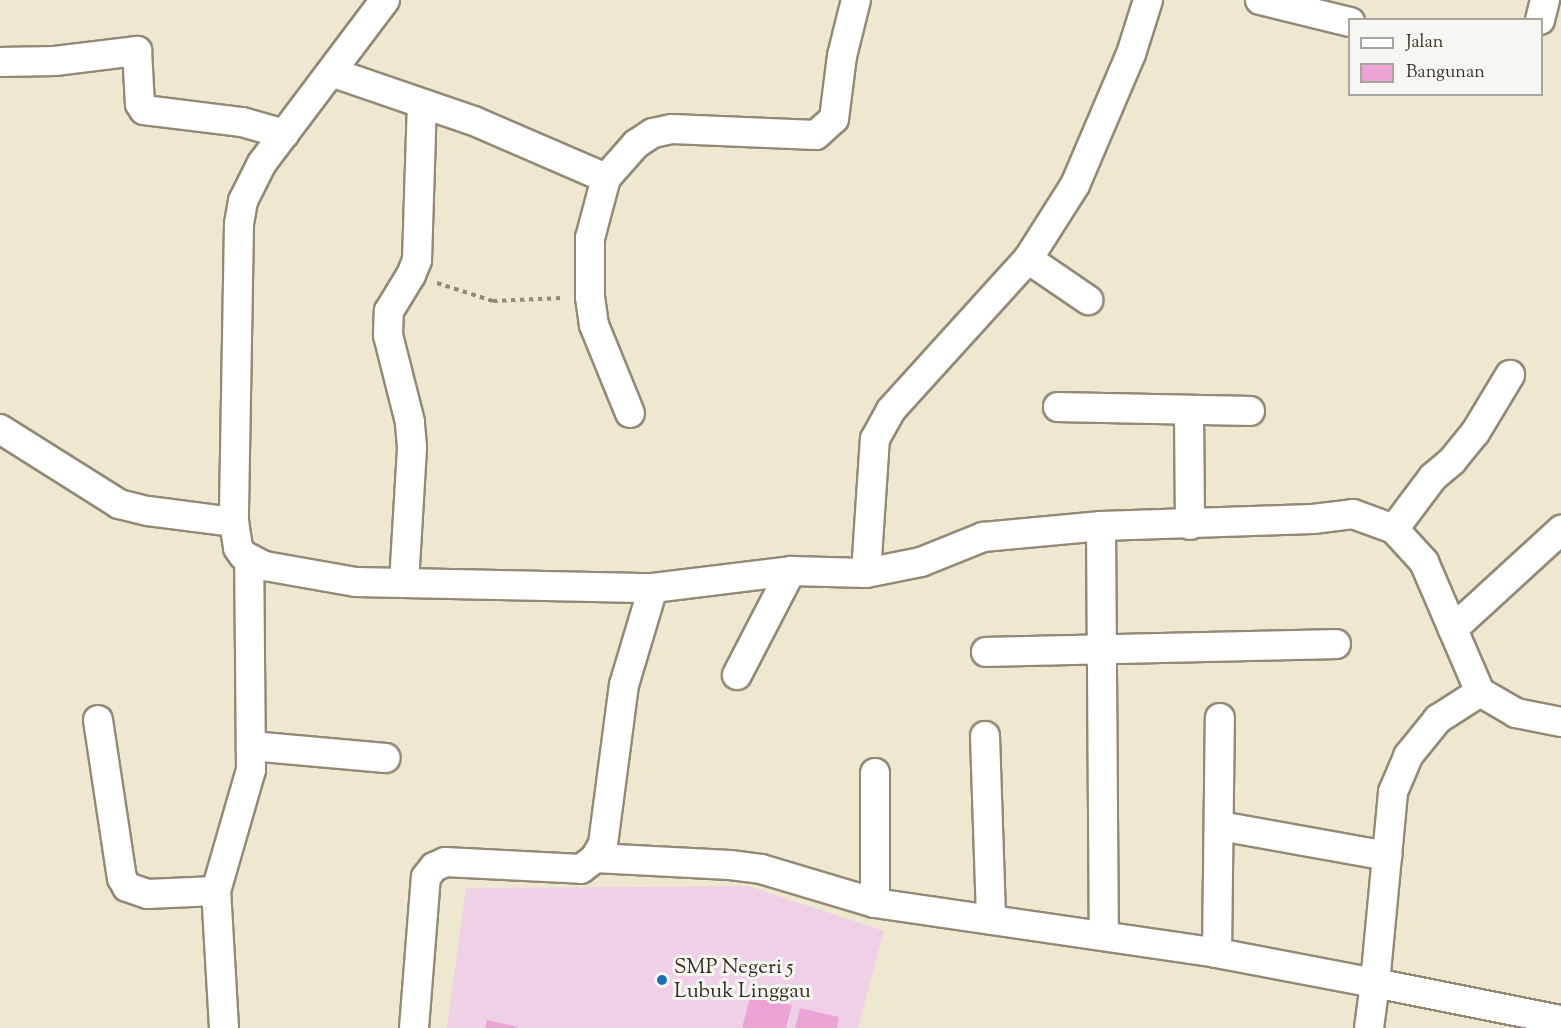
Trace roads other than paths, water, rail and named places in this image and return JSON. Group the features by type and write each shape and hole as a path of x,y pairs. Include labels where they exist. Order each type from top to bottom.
{"street":[{"path":"385,0 284,134 252,180 243,201 239,224 234,522 238,548 249,559 265,566 356,582 653,588 791,571 866,573 921,562 983,537 1101,526 1190,525 1313,519 1353,514 1394,529 1424,562 1480,692 1516,713 1561,722"},
{"path":"630,413 594,325 590,297 590,238 606,177 636,144 653,133 672,129 816,135 834,119 842,56 856,0"},
{"path":"866,573 874,439 891,410 1028,259 1074,185 1131,54 1148,0"},
{"path":"1260,0 1348,22"},
{"path":"1540,18 1545,0"},
{"path":"0,62 55,61 137,51 140,104 144,110 242,122 284,134"},
{"path":"331,72 474,120 606,177"},
{"path":"404,583 412,447 410,422 388,335 390,311 417,260 422,104"},
{"path":"1028,259 1088,300"},
{"path":"1394,529 1433,477 1452,461 1475,433 1510,375"},
{"path":"1058,407 1250,411"},
{"path":"1190,410 1190,525"},
{"path":"0,429 119,504 148,511 234,522"},
{"path":"1101,526 1104,936"},
{"path":"1453,629 1561,530"},
{"path":"224,1028 216,891 247,793 251,770 249,559"},
{"path":"737,675 791,571"},
{"path":"414,1028 426,877 434,867 445,862 581,869 595,858 603,844 624,685 653,588"},
{"path":"986,652 1336,644"},
{"path":"1369,1028 1393,792 1408,756 1438,719 1480,692"},
{"path":"1217,953 1220,718"},
{"path":"98,720 122,878 127,887 147,894 216,891"},
{"path":"985,736 991,920"},
{"path":"251,746 384,758"},
{"path":"875,773 875,903"},
{"path":"1220,826 1387,856"},
{"path":"595,858 730,865 761,869 875,903 1217,953 1375,983 1486,1017 1561,1020"}],"place":[{"name":"SMP Negeri 5 Lubuk Linggau","path":"662,980"}]}
